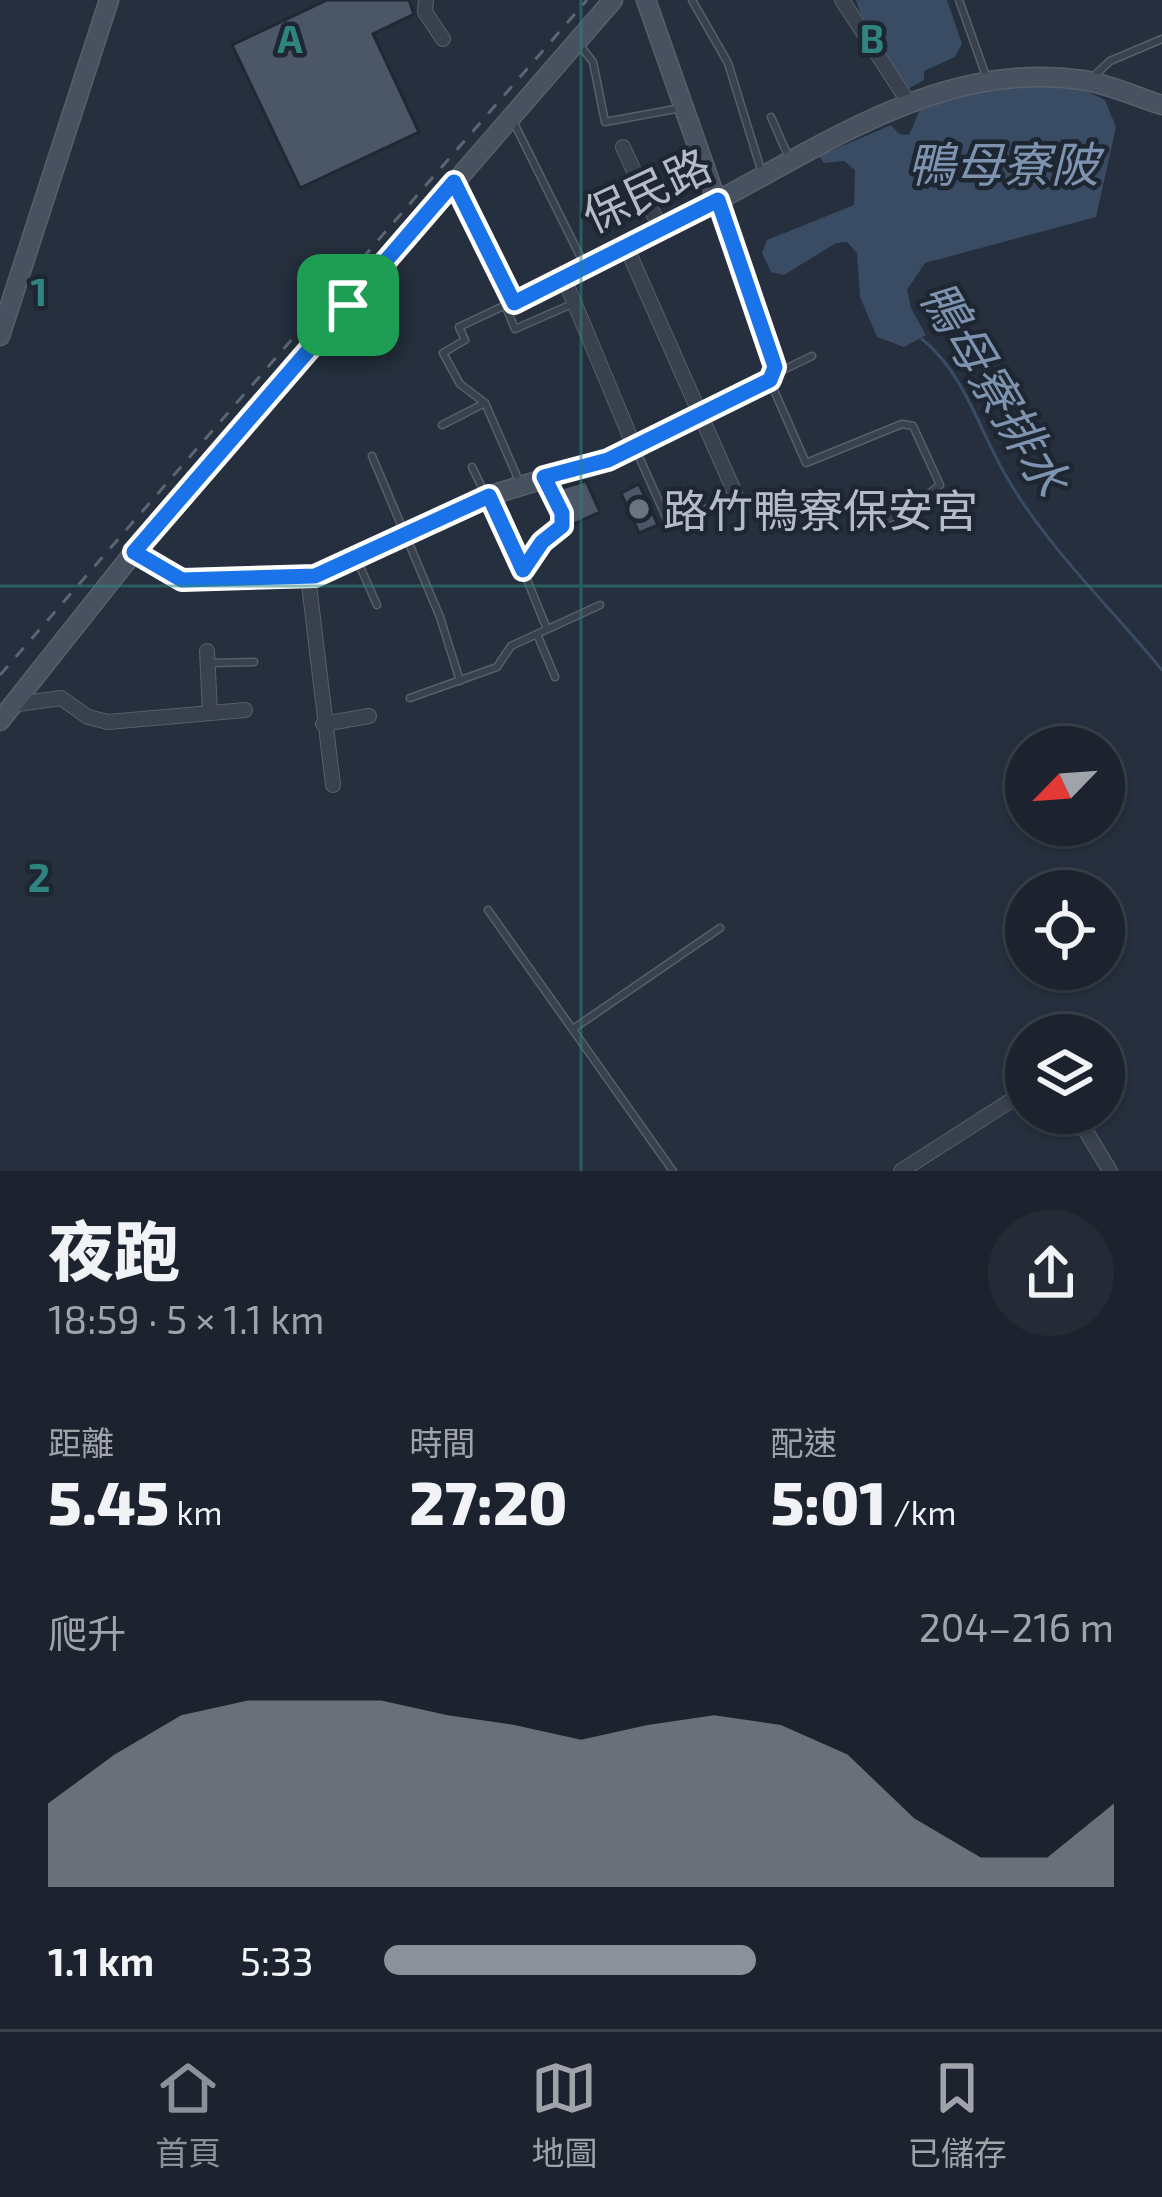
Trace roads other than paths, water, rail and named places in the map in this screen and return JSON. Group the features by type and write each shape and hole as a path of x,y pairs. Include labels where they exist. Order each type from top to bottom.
{"street":[{"path":"0,336 109,0"},
{"path":"425,0 425,12 443,39"},
{"path":"5,713 134,552 613,0"},
{"path":"134,552 182,580 308,576 489,496 608,460 771,377 772,358 646,0"},
{"path":"842,0 909,103"},
{"name":"保民路","path":"585,266 909,103 987,80 1027,76 1089,81 1162,105"},
{"path":"622,147 660,228"},
{"path":"454,182 510,305"},
{"path":"625,244 735,493"},
{"path":"585,266 564,278 634,446"},
{"path":"308,576 332,785"},
{"path":"207,657 210,712"},
{"path":"5,713 62,698 88,717 108,722 245,710"},
{"path":"322,724 369,716"},
{"path":"901,1171 1005,1104"},
{"path":"1088,1134 1110,1171"}],"lane":[{"path":"692,0 728,63 763,176"},
{"path":"959,0 987,80"},
{"path":"1089,81 1110,61 1162,39"},
{"path":"577,42 593,62 605,122 685,107"},
{"name":"保民路","path":"511,117 585,266"},
{"path":"772,117 791,161"},
{"path":"521,485 485,404 460,384 443,353 466,340 459,327 564,278"},
{"path":"510,305 515,329 575,303"},
{"path":"812,356 771,377 806,463 902,424 913,426 940,485 906,511 876,524"},
{"path":"442,425 485,404"},
{"path":"634,446 669,524 735,493"},
{"path":"372,456 440,617 460,681"},
{"path":"472,467 548,629"},
{"path":"523,570 542,542 562,526 562,513 544,477"},
{"path":"356,558 377,605"},
{"path":"410,698 496,667 511,646 600,605"},
{"path":"537,634 555,677"},
{"path":"207,657 254,662"},
{"path":"488,910 674,1171"},
{"path":"572,1029 719,928"}],"water":[{"path":"856,0 947,0 962,44 955,57 924,71 924,80 906,90 865,28"},
{"name":"鴨母寮陂","path":"993,85 1077,87 1105,100 1116,127 1096,217 925,263 907,290 926,335 904,347 877,337 860,297 857,253 847,242 836,243 784,275 771,272 762,253 767,240 854,205 855,170 844,161 824,163 819,156 891,125 899,134 909,135 921,107"}],"waterway":[{"name":"鴨母寮排水","path":"922,339 961,387 998,462 1043,531 1162,670"}],"railway":[{"path":"0,675 587,0"}],"place":[{"name":"路竹鴨寮保安宮","path":"639,509"}]}
